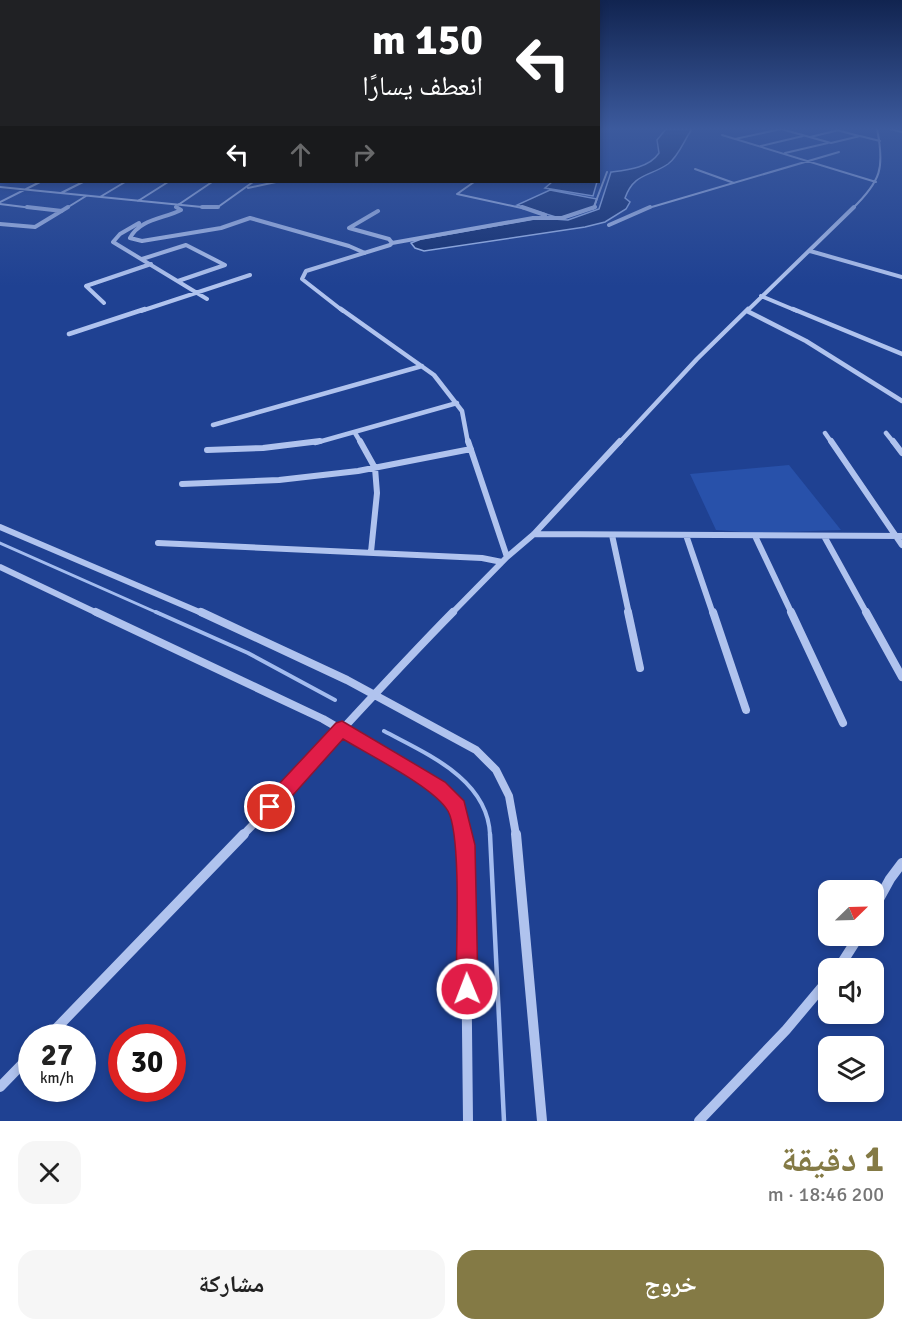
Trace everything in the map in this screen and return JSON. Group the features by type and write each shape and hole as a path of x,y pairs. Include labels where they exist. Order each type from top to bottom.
{"street":[{"path":"504,559 462,411 457,403 434,375 311,288 302,279 306,271 392,243 504,222 540,217 557,219 595,208 604,181"},
{"path":"730,181 735,183"},
{"path":"609,225 640,210 741,181"},
{"path":"61,1024 294,782 373,694 504,559 534,534 620,439 761,296 864,197 876,182"},
{"path":"0,203 38,183"},
{"path":"61,194 81,183"},
{"path":"99,197 124,183"},
{"path":"138,201 166,183"},
{"path":"207,298 113,242 132,226 177,206 211,183"},
{"path":"0,187 215,208 252,183"},
{"path":"244,189 271,183"},
{"path":"473,183 457,194 522,207 557,219"},
{"path":"0,224 33,227 87,196"},
{"path":"0,203 62,211"},
{"path":"177,206 180,207 178,212 146,222 136,229 130,238 142,241 220,228 250,218 344,244 365,253"},
{"path":"378,212 349,228 388,239 392,243"},
{"path":"142,259 186,245 225,265 178,281"},
{"path":"810,251 902,277"},
{"path":"104,303 86,286 151,264"},
{"path":"69,334 250,275"},
{"path":"761,296 902,354"},
{"path":"747,311 806,341 902,401"},
{"path":"213,425 422,366"},
{"path":"207,450 262,448 314,442 355,433 457,403"},
{"path":"355,433 375,468 377,493 371,552"},
{"path":"825,433 899,536 902,544"},
{"path":"886,434 902,453"},
{"path":"182,484 279,480 375,468 471,449"},
{"path":"0,527 192,608 347,680 476,750 496,770 509,796 515,819 542,1121"},
{"path":"534,534 899,536"},
{"path":"612,535 640,668"},
{"path":"686,535 746,710"},
{"path":"755,536 843,723"},
{"path":"824,536 902,677"},
{"path":"158,543 504,559"},
{"path":"0,567 248,682 342,729 439,788 457,808 465,845 468,1121"},
{"path":"884,890 902,863"},
{"path":"699,1121 786,1030 818,992"},
{"path":"0,1087 18,1068"}],"shaded area":[{"path":"608,181 636,181 625,198 630,202 626,209 605,222 424,251 415,248 411,243 421,239 539,218 568,220 599,209"},
{"path":"551,183 597,183 593,196 545,188"},
{"path":"550,190 597,199 594,208 559,218 517,205"},
{"path":"789,465 841,530 758,533 716,530 690,474"}],"waterway":[{"path":"0,543 160,614"},
{"path":"156,612 248,653 335,700"},
{"path":"384,731 436,759 467,784 479,798 487,815 490,835"},
{"path":"490,834 504,1121"}],"route":[{"path":"270,807 342,729 439,788 457,808 465,845 467,989"}]}
